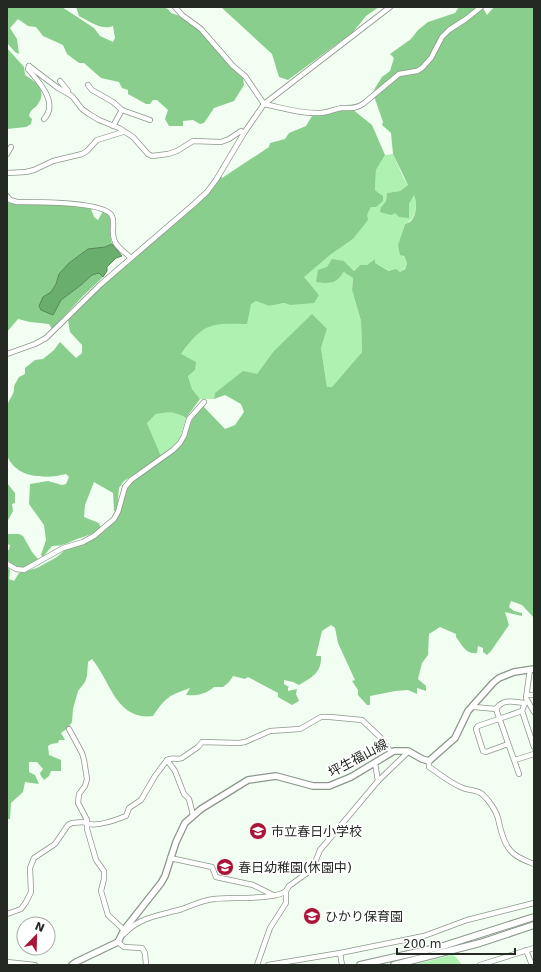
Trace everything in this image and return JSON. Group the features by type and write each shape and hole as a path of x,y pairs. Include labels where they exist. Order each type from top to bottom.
{"highway":[{"path":"360,965 440,947 534,918"},
{"path":"394,965 480,943 534,925"}],"main road":[{"path":"428,761 455,738 468,711 474,707 489,687 499,678 514,672 532,669"},
{"name":"坪生福山線","path":"118,942 124,930 165,876 180,831 185,823 201,808 248,780 276,776 313,786 329,786 351,777 391,752 398,750 408,751 428,761"},
{"path":"72,965 118,942"}],"street":[{"path":"175,7 182,15 201,29 233,66 245,76 264,104 304,112 320,113 326,113 340,108 357,108 399,74 418,71 431,58 442,37 449,30 481,7"},
{"path":"7,354 35,344 46,338 101,284 207,192 264,104 390,7"},
{"path":"44,119 48,116 49,102 43,86 28,69 29,66 58,88 72,96 88,114 119,128 123,132 133,137 148,154 152,156 177,151 192,141 221,142 241,132 244,133"},
{"path":"60,81 68,92 67,93"},
{"path":"88,85 92,90 113,102 122,110 150,120"},
{"path":"113,126 122,110"},
{"path":"7,173 34,170 53,161 82,154 87,151 97,140 123,132"},
{"path":"7,154 11,147"},
{"path":"7,196 10,200 17,202 86,205 112,214 112,239 131,258"},
{"path":"7,564 16,569 24,570 62,548 76,545 94,536 114,519 118,512 125,487 131,480 173,450 180,443 184,436 189,418 204,402"},
{"path":"532,669 526,703 522,711 534,747"},
{"path":"527,695 534,695"},
{"path":"496,709 500,704 506,701 526,703 534,712"},
{"path":"474,707 496,709"},
{"path":"496,709 519,774"},
{"path":"508,744 486,752 483,751 476,729 478,726 522,711"},
{"path":"7,914 21,909 31,892 30,868 34,858 55,844 68,825 72,823 84,822 87,825 94,825 126,816 129,808 141,800 155,776 167,760 170,758 182,758 198,747 202,742 245,742 270,731 300,729 321,718 362,720 381,738 391,752"},
{"path":"69,729 71,736 82,753 84,760 87,779 85,786 79,794 78,803 85,814 96,860 105,874 102,891 108,915 124,930"},
{"path":"121,936 146,918 212,899 258,897 283,894 314,865 320,850 378,781 408,751"},
{"path":"515,760 534,754"},
{"path":"167,760 175,771 184,794 189,799 193,815"},
{"path":"428,761 429,767 454,784 466,790 480,792 484,795 497,816 507,846 521,858 534,864"},
{"path":"375,763 378,781"},
{"path":"170,858 212,867 216,877 253,885 273,895"},
{"path":"257,965 270,928 286,902 286,891"},
{"path":"268,965 340,954 424,936 467,920 534,903"},
{"path":"118,942 124,946 142,948 145,953 146,965"},
{"path":"480,965 534,948"},
{"path":"526,950 532,965"},
{"path":"340,954 342,965"},
{"path":"7,962 35,965"}],"shaded area":[{"path":"7,7 62,7 94,28 100,36 113,42 115,38 113,26 104,27 91,23 79,16 76,7 163,7 168,9 171,13 180,16 200,30 231,67 243,78 244,85 234,101 214,108 204,123 200,124 193,120 183,121 183,126 169,126 165,119 168,110 157,100 153,100 150,104 146,104 128,94 128,90 122,88 119,82 101,78 84,63 79,63 67,54 63,45 43,36 36,27 28,26 18,19 10,28 17,39 19,54 15,52 7,43"},
{"path":"221,7 379,7 366,16 353,32 288,80 279,77 272,54"},
{"path":"459,7 483,8 487,15 494,7 534,7 534,618 522,605 511,601 509,607 514,611 522,613 522,616 505,612 509,625 487,655 483,652 483,648 478,646 477,653 467,651 456,637 456,634 440,627 429,634 428,655 422,663 418,679 426,686 426,691 417,688 417,694 408,690 370,696 370,705 367,705 358,695 358,690 352,681 355,680 338,643 335,628 331,625 322,631 316,656 321,656 318,671 308,680 299,685 284,680 284,684 289,687 288,691 297,689 296,694 299,701 292,705 278,697 278,693 248,677 245,679 233,676 223,687 214,687 201,694 186,695 190,688 177,693 168,698 153,716 140,716 130,712 122,706 92,659 88,662 85,682 78,691 73,709 72,722 68,728 61,733 65,740 59,740 58,743 48,746 49,755 61,760 61,771 51,771 49,776 44,780 40,773 43,769 37,762 29,762 29,772 35,775 39,784 25,782 23,792 11,803 10,819 7,819 7,567 10,570 9,579 14,581 19,573 37,568 57,557 66,549 84,544 95,538 115,520 127,488 132,481 174,452 195,415 203,406 225,429 235,425 244,412 241,404 225,395 214,399 215,393 243,371 257,374 273,352 312,314 327,329 321,348 327,387 332,387 362,352 361,321 352,290 353,278 344,271 336,281 329,283 316,282 318,270 327,267 332,259 344,261 354,271 360,265 367,265 375,259 375,263 389,271 396,269 400,272 405,269 407,263 404,256 400,255 398,245 405,224 413,218 416,208 416,201 414,195 409,204 409,218 399,217 395,213 391,215 380,212 381,207 386,201 387,193 400,191 408,185 393,154 391,133 382,125 383,122 373,93 382,77 390,71 394,58 390,54 411,39 418,30 428,22 455,13"},
{"path":"7,48 24,67 25,75 33,80 39,87 42,95 37,106 29,116 32,119 31,124 26,127 7,129"},
{"path":"352,109 372,125 385,155 376,170 375,190 383,196 383,201 376,207 371,207 367,215 368,220 353,239 330,255 304,277 319,295 314,303 290,305 284,303 269,306 256,301 251,304 247,324 215,325 208,327 196,336 181,354 196,362 195,370 188,376 192,389 200,399 186,418 175,413 156,414 147,423 161,456 124,481 119,488 117,511 114,511 113,493 94,482 85,505 84,517 99,523 101,529 65,544 52,546 43,557 41,555 46,540 44,525 29,504 30,484 48,481 62,485 66,484 69,477 66,474 41,477 24,473 11,463 7,455 6,409 14,392 14,386 19,377 25,374 25,368 35,360 43,359 54,350 60,342 76,358 82,353 82,345 70,332 68,320 102,284 206,194 221,176 222,178 269,147 270,143 285,139 289,133 306,126 312,116"},
{"path":"393,154 408,185 400,191 387,193 386,201 381,207 395,213 408,213 409,204 414,194 416,203 415,212 412,219 405,224 398,245 407,263 401,271 393,272 375,263 375,259 367,265 360,265 354,271 344,261 317,282 333,282 339,278 344,270 345,273 353,278 352,290 361,321 362,352 332,387 327,387 321,348 327,329 273,352 257,374 215,393 214,399 200,399 192,389 181,354 192,340 202,329 213,324 227,323 249,311 251,303 257,301 269,306 284,303 290,305 319,295 303,277 353,239 371,207 383,196 375,190 376,170 385,155"},
{"path":"7,203 74,205 91,209 94,217 98,220 103,211 110,216 112,244 105,247 88,249 69,263 59,274 56,284 51,292 43,297 53,314 61,300 92,275 99,273 103,277 52,329 49,324 18,319 7,332"},
{"path":"112,244 122,256 116,258 107,267 107,271 103,277 99,273 92,275 61,300 53,315 41,310 39,306 43,297 51,292 56,284 59,274 69,263 88,249 105,247"},
{"path":"168,412 176,413 186,418 178,440 161,456 147,423 156,414"},
{"path":"7,483 15,493 15,503 12,504 13,511 7,522"},
{"path":"7,534 19,534 23,536 32,552 38,559 37,562 28,566 18,567 7,560 7,550 9,550 10,545 7,544"},
{"path":"452,955 456,957 462,965 413,965"}],"place":[{"name":"市立春日小学校","path":"258,831"},
{"name":"春日幼稚園(休園中)","path":"225,867"},
{"name":"ひかり保育園","path":"312,916"}]}
